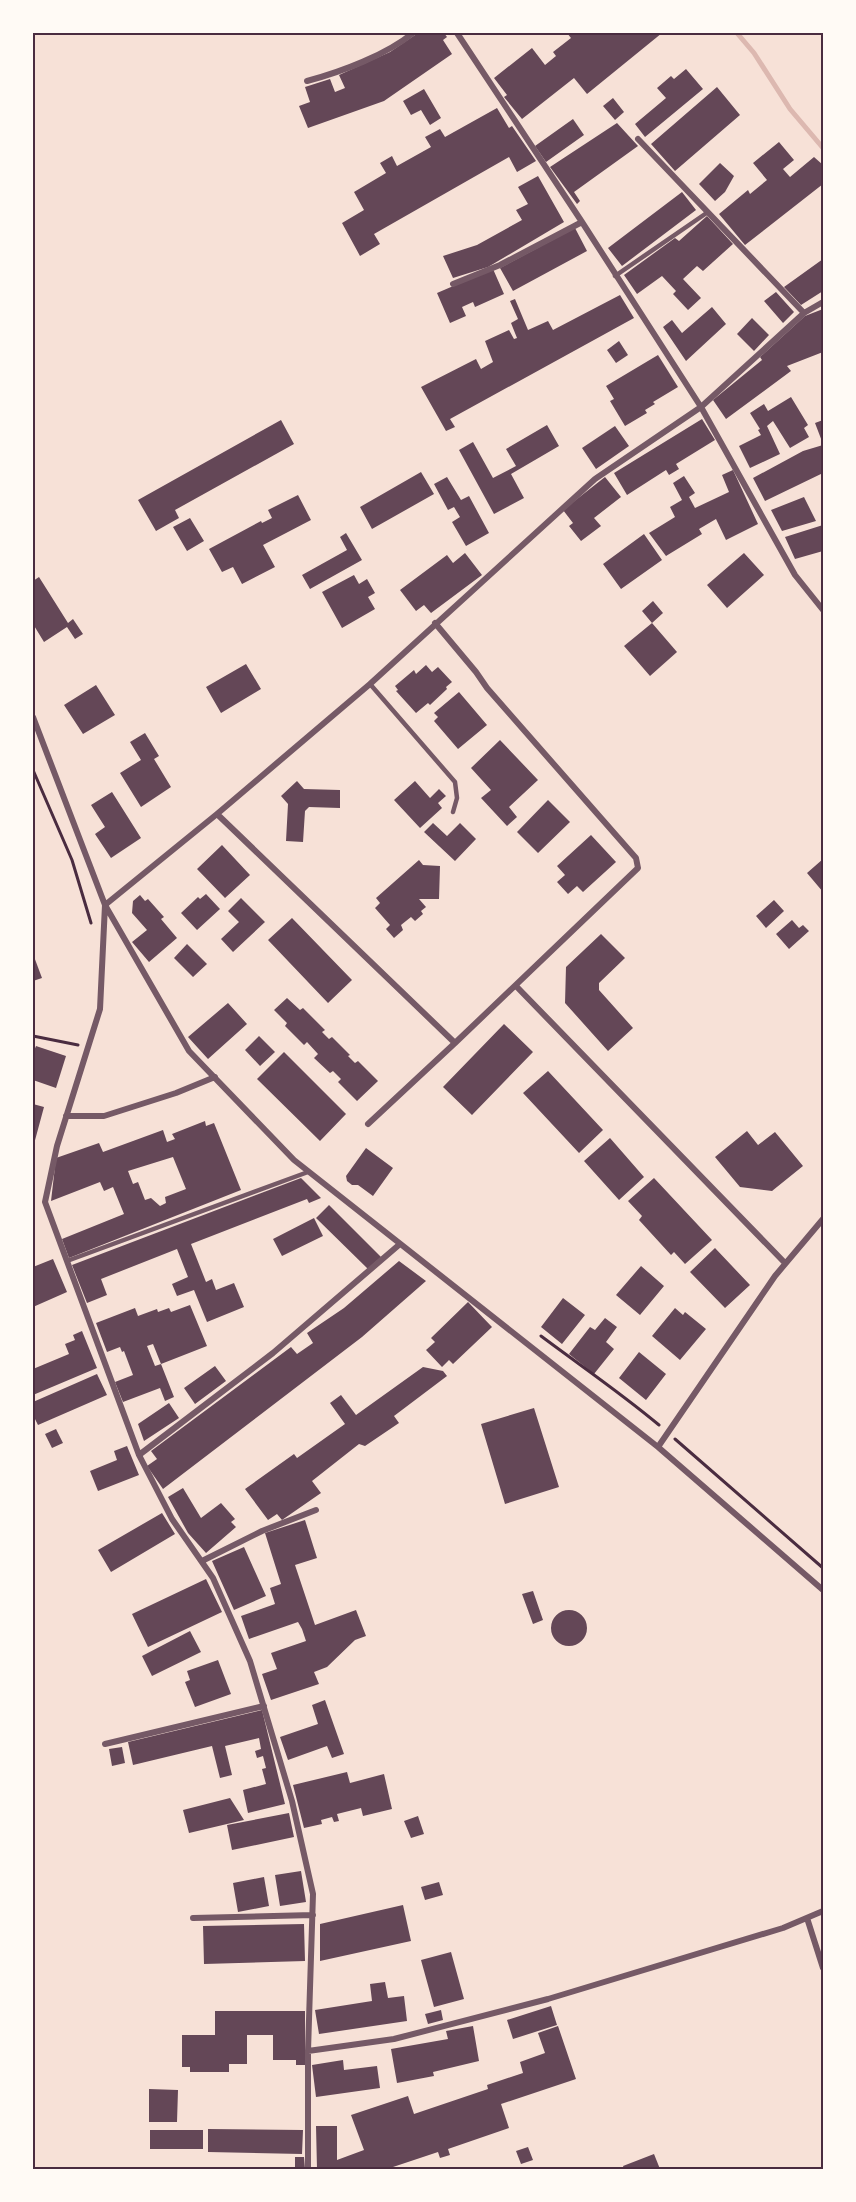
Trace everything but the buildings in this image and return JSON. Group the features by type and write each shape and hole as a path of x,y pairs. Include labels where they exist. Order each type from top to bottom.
{"street":[{"path":"308,81 330,75 386,50 413,33"},
{"path":"458,33 701,407 795,574 823,610"},
{"path":"638,139 804,314"},
{"path":"453,284 500,265 582,222"},
{"path":"308,2169 308,2051 313,1894 292,1801 250,1661 213,1578 172,1519 139,1455 45,1202 57,1146 100,1009 105,905 217,814 370,684 595,479 701,407 804,314 823,302"},
{"path":"368,1124 638,868 636,858 487,688 435,623"},
{"path":"33,717 105,905 189,1051 308,1172 658,1447 823,1590"},
{"path":"217,814 455,1043"},
{"path":"516,986 785,1263"},
{"path":"66,1116 104,1116 176,1093 214,1077"},
{"path":"658,1447 785,1263 823,1219"},
{"path":"139,1455 273,1353 400,1244"},
{"path":"202,1561 262,1531 316,1510"},
{"path":"105,1744 264,1706"},
{"path":"308,2051 394,2039 548,1999 783,1928 823,1911"},
{"path":"194,1918 313,1916"},
{"path":"807,1918 823,1968"}],"lane":[{"path":"615,276 708,212"},
{"path":"370,684 455,782 457,798 453,812"},
{"path":"67,1261 308,1172"}],"path":[{"path":"33,770 72,860 93,928"},
{"path":"33,1036 88,1047"},
{"path":"541,1336 621,1393 823,1568"}],"waterway":[{"path":"737,33 754,53 790,109 823,148"}]}
